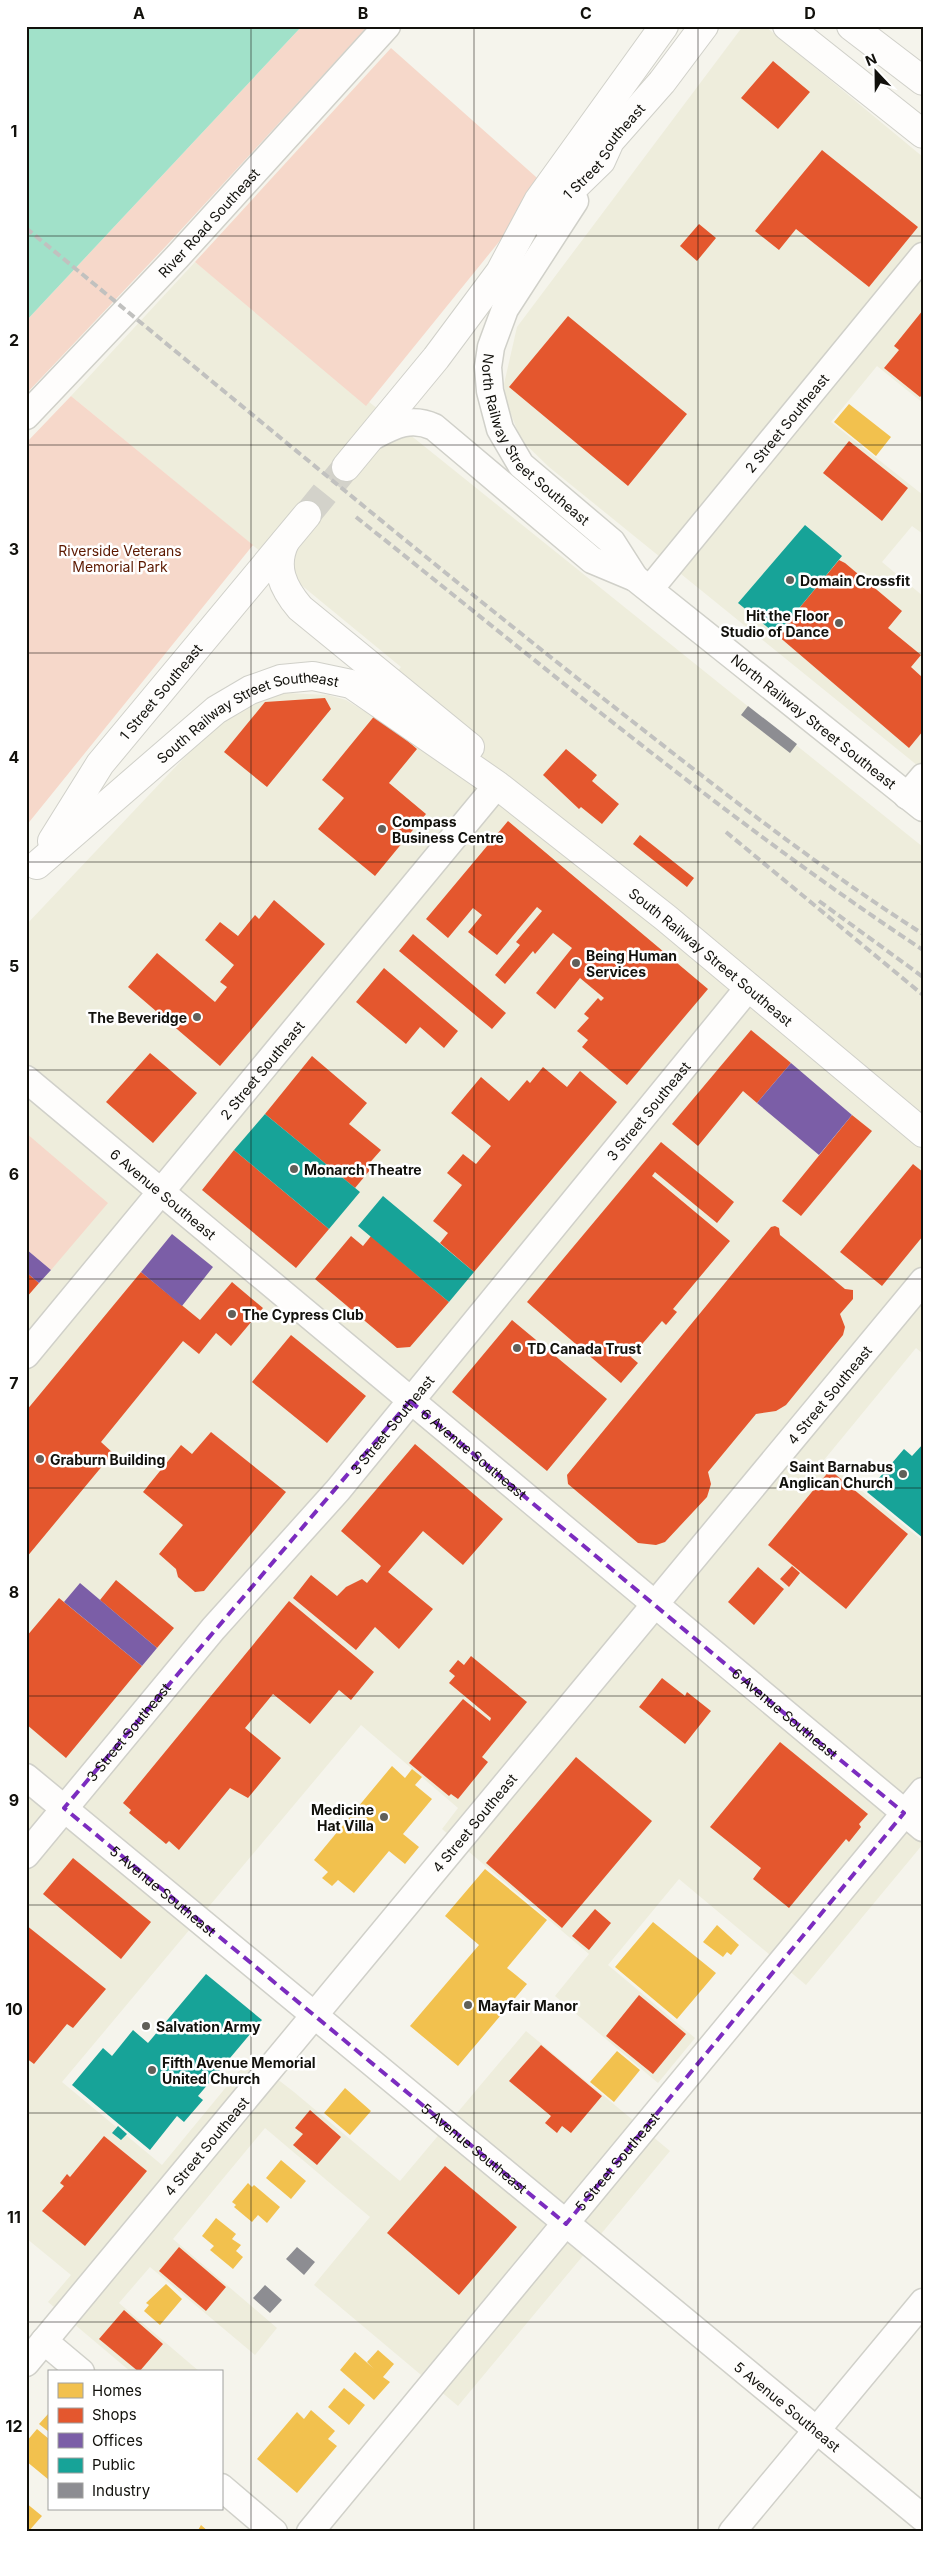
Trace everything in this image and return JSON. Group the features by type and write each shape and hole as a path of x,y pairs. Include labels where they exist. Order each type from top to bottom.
{"main road":[{"name":"1 Street Southeast","path":"346,467 372,437 500,272 525,249 564,196 601,161 610,141 662,82 704,26"},
{"path":"787,26 923,134"},
{"path":"851,26 923,81"},
{"name":"1 Street Southeast","path":"500,272 538,201 659,31"},
{"name":"1 Street Southeast","path":"32,870 100,764 307,515"},
{"name":"South Railway Street Southeast","path":"285,542 280,560 280,573 290,596 300,608 468,745 497,784"},
{"name":"South Railway Street Southeast","path":"32,870 216,710 250,690 281,679 313,676 351,684 497,784 749,987 923,1133"}],"street":[{"name":"River Road Southeast","path":"26,416 178,256 387,26"},
{"name":"North Railway Street Southeast","path":"601,161 505,309 491,347 488,367 490,391 500,429 521,465 612,542 642,583"},
{"name":"2 Street Southeast","path":"642,583 923,256"},
{"name":"North Railway Street Southeast","path":"372,437 405,422 426,424 434,428 592,560 642,583 918,794"},
{"name":"2 Street Southeast","path":"26,1355 497,784"},
{"name":"3 Street Southeast","path":"26,1855 213,1629 338,1490 749,987"},
{"name":"6 Avenue Southeast","path":"26,1078 913,1821"},
{"name":"4 Street Southeast","path":"26,2363 923,1280"},
{"name":"5 Avenue Southeast","path":"26,1778 923,2518"},
{"name":"5 Street Southeast","path":"310,2532 566,2224 913,1821 923,1791"},
{"path":"732,2532 923,2302"},
{"path":"44,2342 79,2370"},
{"path":"222,2489 274,2532"}],"highlighted area":[{"path":"410,1401 904,1813 566,2224 64,1808"}],"shaded area":[{"path":"26,26 302,26 26,321"},
{"path":"743,26 765,26 923,157 923,403 877,366 831,422 923,495 923,534 912,526 882,562 923,596 923,770 549,467 521,440 507,404 504,384 517,327"},
{"path":"195,262 923,847 923,1354 916,1348 824,1460 923,1541 923,1844 806,1985 679,1879 608,1965 695,2038 658,2083 555,1996 589,1954 442,1829 458,1808 361,1725 62,2082 162,2165 250,2058 294,2092 400,2181 526,2031 670,2151 458,2406 314,2285 370,2217 265,2128 173,2239 277,2328 255,2355 150,2267 119,2303 198,2370 129,2370 48,2302 71,2275 26,2238 26,925 216,724 267,696 286,693 328,695 346,700 364,711 401,667 71,396"}],"green space":[{"path":"302,26 368,26 167,245 26,394 26,321"},
{"path":"391,48 545,185 366,406 195,262"},
{"name":"Riverside Veterans Memorial Park","path":"71,396 253,545 26,826 26,443"},
{"path":"26,1133 108,1203 51,1270 26,1249"}],"building: Homes":[{"path":"849,404 891,437 876,456 834,422"},
{"name":"Medicine Hat Villa","path":"392,1766 405,1778 412,1769 422,1777 415,1785 432,1799 403,1834 419,1847 405,1864 389,1851 354,1893 338,1880 332,1886 322,1878 328,1872 314,1860"},
{"path":"485,1869 547,1920 507,1968 527,1984 458,2066 410,2026 479,1945 445,1916"},
{"path":"653,1922 716,1973 677,2019 615,1967"},
{"path":"717,1925 739,1945 731,1955 727,1952 723,1957 703,1942"},
{"path":"617,2051 640,2070 614,2102 590,2082"},
{"path":"345,2088 371,2111 350,2135 324,2113"},
{"path":"281,2160 306,2181 291,2199 266,2178"},
{"path":"248,2183 252,2187 254,2185 280,2207 267,2223 258,2215 252,2222 234,2207 236,2205 232,2202"},
{"path":"216,2218 236,2234 232,2239 241,2245 236,2251 243,2257 233,2269 210,2250 214,2246 202,2236"},
{"path":"166,2284 182,2299 160,2325 144,2311 149,2305 146,2303"},
{"path":"378,2350 394,2364 383,2377 390,2382 374,2400 340,2370 355,2352 374,2369 367,2362"},
{"path":"344,2388 365,2405 349,2425 328,2407"},
{"path":"311,2410 335,2431 328,2439 337,2446 297,2493 257,2459 297,2412 304,2419"},
{"path":"48,2414 48,2431 39,2424"},
{"path":"37,2429 48,2438 48,2479 26,2461 26,2442"},
{"path":"26,2503 42,2516 28,2532 26,2532"},
{"path":"201,2525 209,2532 197,2532"}],"building: Shops":[{"path":"773,61 810,92 778,129 741,98"},
{"path":"822,150 918,227 869,287 796,229 779,250 755,231"},
{"path":"699,224 716,238 697,261 680,246"},
{"path":"923,310 923,394 920,397 884,368 899,350 894,346"},
{"path":"568,316 687,414 628,486 509,387"},
{"path":"849,441 908,488 882,521 823,473"},
{"path":"839,560 902,611 888,628 921,655 911,667 923,678 923,731 909,748 777,635"},
{"path":"325,698 331,709 267,787 224,752 265,702"},
{"path":"376,714 417,749 389,783 426,814 375,876 318,829 344,798 322,780"},
{"path":"566,749 597,775 592,781 619,804 602,824 581,807 579,809 543,775"},
{"path":"508,821 708,989 627,1085 582,1047 588,1040 577,1031 589,1018 584,1014 598,998 601,1001 604,998 580,978 555,1009 536,993 572,948 553,933 535,954 533,951 505,984 495,975 520,945 516,942 542,911 537,907 497,955 468,932 482,915 473,908 448,938 426,919"},
{"path":"640,835 694,878 687,887 633,844"},
{"path":"274,900 325,944 220,1066 128,987 157,953 215,1002 227,987 220,982 234,965 205,940 220,922 238,936 255,915 259,919"},
{"path":"413,934 506,1013 492,1029 399,951"},
{"path":"384,968 458,1031 444,1048 420,1027 406,1044 356,1002"},
{"path":"751,1030 791,1063 757,1103 743,1091 698,1146 672,1124"},
{"path":"150,1053 197,1093 153,1143 106,1102"},
{"path":"312,1056 367,1103 349,1124 381,1150 366,1167 370,1170 355,1188 265,1114"},
{"path":"543,1067 567,1087 580,1071 617,1102 474,1272 440,1243 448,1233 433,1221 462,1185 447,1173 463,1154 476,1164 491,1146 451,1113 481,1077 509,1101 527,1080 530,1083"},
{"path":"852,1115 872,1131 801,1216 782,1201"},
{"path":"661,1142 734,1202 717,1223 655,1172 652,1176 730,1241 673,1309 677,1312 666,1325 662,1321 631,1357 638,1363 621,1383 527,1302"},
{"path":"234,1150 329,1229 296,1268 202,1190"},
{"path":"913,1164 923,1172 923,1236 882,1286 840,1252"},
{"path":"771,1227 779,1228 780,1235 845,1289 853,1290 853,1299 840,1314 845,1327 843,1335 786,1405 776,1411 756,1414 708,1472 711,1484 707,1497 665,1542 656,1545 638,1543 568,1484 567,1475"},
{"path":"351,1236 363,1246 371,1236 449,1302 410,1347 397,1348 315,1279"},
{"path":"26,1272 39,1283 26,1298"},
{"path":"141,1272 200,1320 232,1282 263,1308 231,1346 216,1333 199,1354 183,1341 101,1442 113,1453 26,1558 26,1411"},
{"name":"TD Canada Trust","path":"512,1320 607,1399 547,1471 452,1392"},
{"path":"291,1335 366,1396 327,1443 252,1382"},
{"path":"211,1432 286,1492 204,1591 195,1592 178,1577 176,1569 159,1554 183,1525 143,1492 181,1445 192,1454"},
{"path":"415,1444 503,1519 463,1565 423,1531 388,1572 433,1609 399,1649 375,1627 356,1650 293,1598 311,1575 337,1596 346,1587 362,1579 367,1583 381,1566 341,1531"},
{"path":"830,1470 908,1534 846,1609 768,1545"},
{"path":"792,1566 800,1573 789,1587 780,1579"},
{"path":"758,1567 784,1589 754,1625 728,1602"},
{"path":"116,1580 174,1628 157,1648 100,1600"},
{"path":"59,1598 142,1666 66,1758 26,1724 26,1637"},
{"path":"289,1601 374,1672 351,1700 339,1690 310,1724 273,1694 245,1728 281,1758 248,1798 230,1788 179,1850 169,1841 166,1844 129,1813 131,1810 123,1803"},
{"path":"471,1656 527,1702 482,1757 488,1762 458,1799 451,1794 449,1796 409,1763 463,1699 490,1721 491,1718 449,1683 455,1676 449,1671 458,1660 464,1665"},
{"path":"662,1678 685,1696 687,1692 711,1711 685,1744 639,1707"},
{"path":"780,1742 868,1814 859,1824 861,1827 849,1842 846,1839 789,1908 753,1879 761,1868 710,1827"},
{"path":"576,1757 652,1821 562,1928 486,1863"},
{"path":"73,1858 151,1922 121,1959 43,1894"},
{"path":"595,1909 611,1923 589,1950 572,1936"},
{"path":"26,1925 106,1989 73,2028 67,2024 34,2064 26,2058"},
{"path":"639,1995 686,2034 653,2074 606,2036"},
{"path":"541,2045 602,2096 571,2133 562,2126 557,2133 545,2123 551,2116 509,2081"},
{"path":"310,2110 341,2137 317,2165 293,2145 303,2134 295,2128"},
{"path":"104,2136 147,2171 85,2246 42,2211 64,2186 60,2183 67,2174 70,2177"},
{"path":"445,2166 517,2227 459,2295 387,2233"},
{"path":"179,2247 226,2287 206,2311 159,2271"},
{"path":"124,2310 163,2344 141,2370 137,2370 99,2339"}],"building: Offices":[{"path":"791,1063 852,1115 819,1155 757,1103"},
{"path":"172,1234 213,1267 182,1306 141,1272"},
{"path":"26,1249 51,1270 39,1283 26,1272"},
{"path":"80,1583 157,1648 142,1666 64,1602"}],"building: Public":[{"name":"Domain Crossfit","path":"805,525 842,556 777,635 738,603"},
{"name":"Monarch Theatre","path":"265,1114 360,1192 329,1229 234,1150"},
{"path":"383,1196 474,1272 449,1302 358,1226"},
{"name":"Saint Barnabus Anglican Church","path":"923,1444 923,1538 867,1492 904,1449 912,1456"},
{"name":"Fifth Avenue Memorial United Church","path":"206,1974 262,2020 198,2096 203,2100 184,2122 177,2116 150,2150 72,2085 103,2048 112,2056 133,2030 148,2043"},
{"path":"118,2126 127,2134 121,2140 112,2133"}],"building: Industry":[{"path":"748,706 797,744 790,753 741,715"},
{"path":"297,2247 315,2262 304,2275 286,2259"},
{"path":"265,2285 282,2300 270,2313 253,2298"}],"tunnel":[{"path":"307,515 346,467"}],"railway":[{"path":"26,228 507,623 790,842 878,905 923,934"},
{"path":"356,517 635,740 777,848 923,950"},
{"path":"726,832 923,995"},
{"path":"819,901 923,977"}],"place":[{"name":"Domain Crossfit","path":"790,580"},
{"name":"Hit the Floor Studio of Dance","path":"839,623"},
{"name":"Compass Business Centre","path":"382,829"},
{"name":"Being Human Services","path":"576,963"},
{"name":"The Beveridge","path":"197,1017"},
{"name":"Monarch Theatre","path":"294,1169"},
{"name":"The Cypress Club","path":"232,1314"},
{"name":"TD Canada Trust","path":"517,1348"},
{"name":"Graburn Building","path":"40,1459"},
{"name":"Saint Barnabus Anglican Church","path":"903,1474"},
{"name":"Medicine Hat Villa","path":"384,1817"},
{"name":"Mayfair Manor","path":"468,2005"},
{"name":"Salvation Army","path":"146,2026"},
{"name":"Fifth Avenue Memorial United Church","path":"152,2070"}]}
